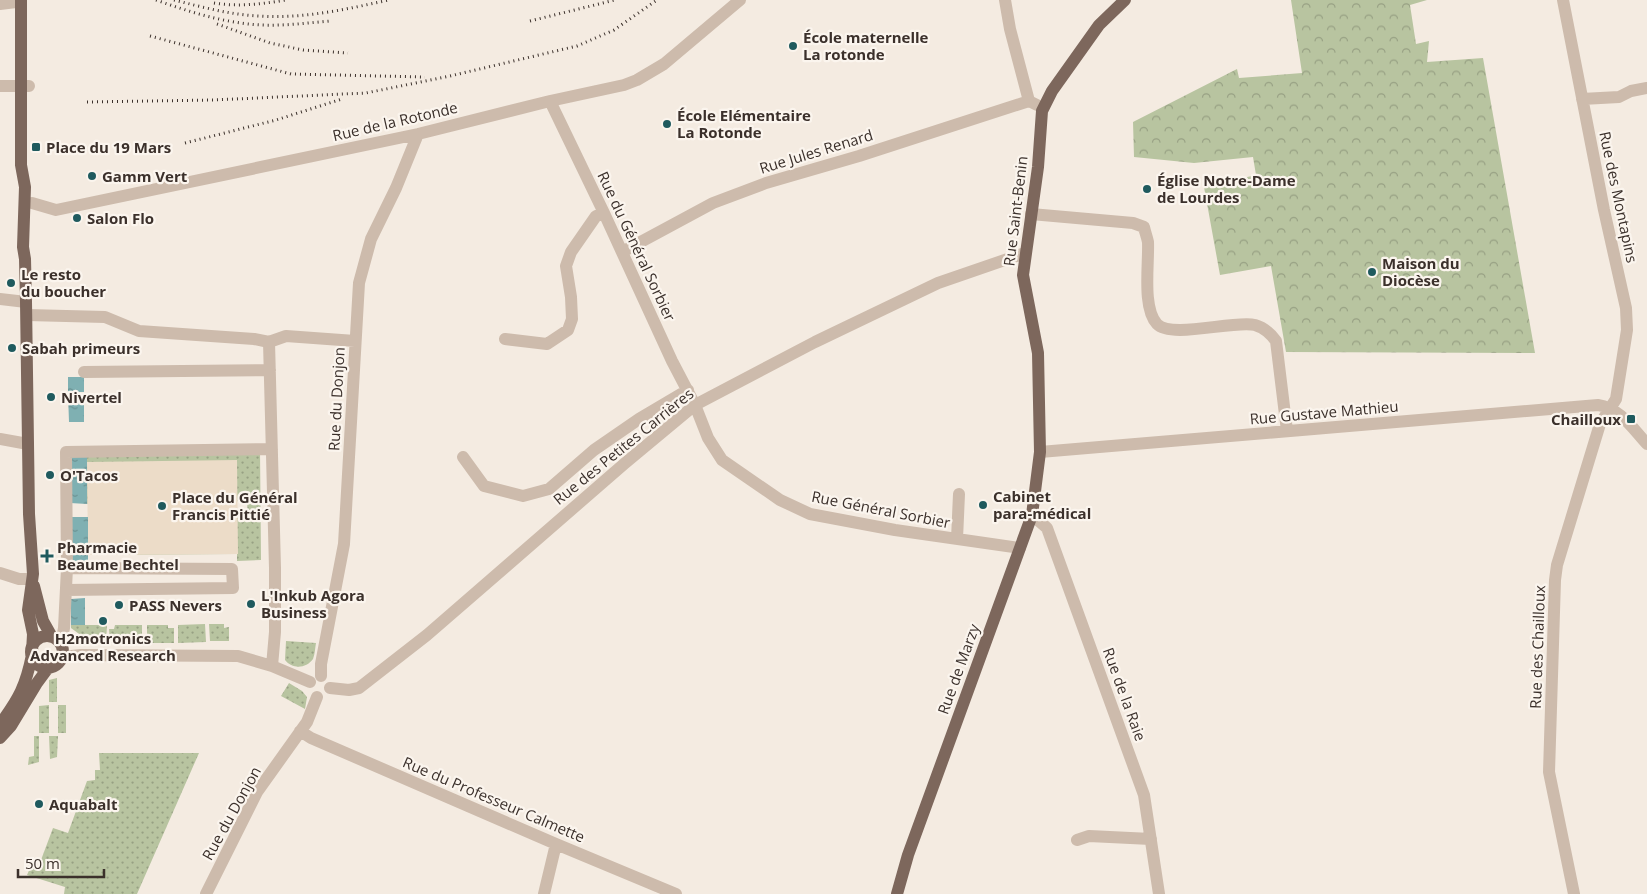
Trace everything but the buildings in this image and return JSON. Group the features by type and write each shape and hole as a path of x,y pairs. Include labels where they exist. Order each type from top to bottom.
{"main road":[{"path":"20,0 26,112 25,153 32,203 30,234 25,259"},
{"path":"25,86 29,0"},
{"name":"Rue Saint-Benin","path":"1040,452 1038,353 1023,275 1038,167 1043,108 1052,91 1099,25 1125,0"},
{"path":"26,112 21,165 25,187 23,247 25,259 29,514 32,576 28,610 33,634 32,653 38,665 48,668"},
{"name":"Rue de Marzy","path":"897,894 911,846 1032,515 1040,452"},
{"path":"5,725 48,668 57,665 59,646 43,621 32,576"},
{"path":"0,738 13,707 23,690 33,645 43,637 59,646"}],"street":[{"path":"0,4 20,0"},
{"name":"Rue de la Rotonde","path":"32,203 56,210 418,134 550,101 624,85 664,64 740,0"},
{"path":"1005,0 1010,28 1029,101 1043,108"},
{"name":"Rue des Montapins","path":"1563,0 1628,324 1616,399 1611,408"},
{"path":"3,86 25,86"},
{"path":"1582,99 1619,97 1631,91 1647,88"},
{"name":"Rue du Général Sorbier","path":"550,101 672,361 695,405"},
{"name":"Rue Jules Renard","path":"622,252 713,203 766,183 859,156 1029,101"},
{"name":"Rue du Donjon","path":"321,676 321,664 344,544 357,302 362,267 371,239 396,188 418,134"},
{"path":"505,339 548,344 568,330 572,319 566,266 571,252 596,216 604,213"},
{"path":"1030,214 1133,223 1144,227 1148,239 1149,302 1151,316 1158,326 1179,330 1256,325 1268,331 1276,341 1287,431"},
{"name":"Rue des Petites Carrières","path":"330,688 349,690 359,688 426,635 695,405 815,342 938,283 1025,253"},
{"path":"0,299 26,302"},
{"path":"26,315 105,316 139,331 254,339 269,342 286,336 355,341"},
{"path":"269,342 275,619 272,666"},
{"path":"84,372 270,370"},
{"path":"463,457 484,486 523,496 550,489 594,450 639,419 688,390"},
{"name":"Rue Général Sorbier","path":"695,405 708,438 722,460 780,500 810,514 895,530 1020,548"},
{"name":"Rue Gustave Mathieu","path":"1040,452 1598,405 1611,408"},
{"path":"1611,408 1647,444"},
{"name":"Rue des Chailloux","path":"1574,894 1549,772 1555,580 1557,566 1600,424 1611,408"},
{"path":"0,439 28,444"},
{"path":"272,449 66,452 68,568 64,628 59,646 81,655 238,656 272,666 310,682"},
{"path":"957,539 959,494"},
{"name":"Rue de la Raie","path":"1032,515 1047,528 1144,795 1159,894"},
{"path":"66,590 233,588 232,568 68,568"},
{"path":"0,573 19,579 32,576"},
{"path":"321,676 330,682 330,688 324,696 317,697 310,691 310,682 314,677 321,676"},
{"name":"Rue du Donjon","path":"206,894 257,792 307,722 317,697"},
{"path":"0,747 5,725"},
{"name":"Rue du Professeur Calmette","path":"300,731 311,738 676,894"},
{"path":"1077,840 1089,836 1152,839"},
{"path":"544,894 556,844"}],"green space":[{"path":"1291,0 1427,0 1410,5 1416,44 1429,41 1427,62 1483,58 1535,353 1286,352 1271,266 1220,275 1204,187 1256,175 1253,157 1194,163 1134,157 1133,122 1237,69 1239,78 1302,73"},
{"name":"Place du Général Francis Pittié","path":"260,449 261,560 237,561 237,554 88,555 88,517 248,516 247,501 87,504 87,457"},
{"path":"205,624 206,642 178,643 178,625"},
{"path":"209,624 224,624 224,628 229,627 229,641 210,641"},
{"path":"71,625 107,625 106,643 86,642 86,639 71,628"},
{"path":"115,625 142,625 142,643 110,643 109,629 114,629"},
{"path":"147,625 168,625 168,628 174,628 174,643 147,643"},
{"path":"286,641 316,643 313,659 307,665 299,667 288,663 285,660"},
{"path":"57,678 57,702 49,702 49,680"},
{"path":"289,683 302,691 307,697 305,709 281,696"},
{"path":"49,705 49,733 39,733 39,706"},
{"path":"58,705 66,705 66,733 58,733"},
{"path":"34,736 39,736 39,762 28,765 29,757 34,756"},
{"path":"49,736 58,736 57,757 50,759"},
{"path":"99,753 199,753 137,894 64,894 65,887 27,875 31,866 38,868 53,828 68,833 87,781 95,780 95,770 100,770"}],"shaded area":[{"name":"Place du Général Francis Pittié","path":"237,460 238,554 88,555 87,462"}],"water":[{"path":"68,377 84,377 84,392 68,392"},
{"path":"68,394 84,395 84,422 69,422"},
{"path":"70,452 87,457 87,504 70,503"},
{"path":"70,517 88,517 88,568 70,568"},
{"path":"85,598 85,625 71,625 71,599"}],"railway":[{"path":"156,0 207,16 247,24 278,25 330,21"},
{"path":"174,0 227,12 276,17 325,12 389,0"},
{"path":"214,3 232,5 286,0"},
{"path":"530,21 615,0"},
{"path":"87,102 213,100 366,93 450,76 577,46 614,30 657,0"},
{"path":"217,24 270,43 303,50 348,53"},
{"path":"150,36 291,74 425,77"},
{"path":"185,143 276,120 342,99"}],"place":[{"name":"École maternelle La rotonde","path":"793,46"},
{"name":"École Elémentaire La Rotonde","path":"667,124"},
{"name":"Place du 19 Mars","path":"36,147"},
{"name":"Gamm Vert","path":"92,176"},
{"name":"Église Notre-Dame de Lourdes","path":"1147,189"},
{"name":"Salon Flo","path":"77,218"},
{"name":"Maison du Diocèse","path":"1372,272"},
{"name":"Le resto du boucher","path":"11,283"},
{"name":"Sabah primeurs","path":"12,348"},
{"name":"Nivertel","path":"51,397"},
{"name":"Chailloux","path":"1631,419"},
{"name":"O'Tacos","path":"50,475"},
{"name":"Cabinet para-médical","path":"983,505"},
{"name":"Place du Général Francis Pittié","path":"162,506"},
{"name":"Pharmacie Beaume Bechtel","path":"47,556"},
{"name":"L'Inkub Agora Business","path":"251,604"},
{"name":"PASS Nevers","path":"119,605"},
{"name":"H2motronics Advanced Research","path":"103,621"},
{"name":"Aquabalt","path":"39,804"}]}
